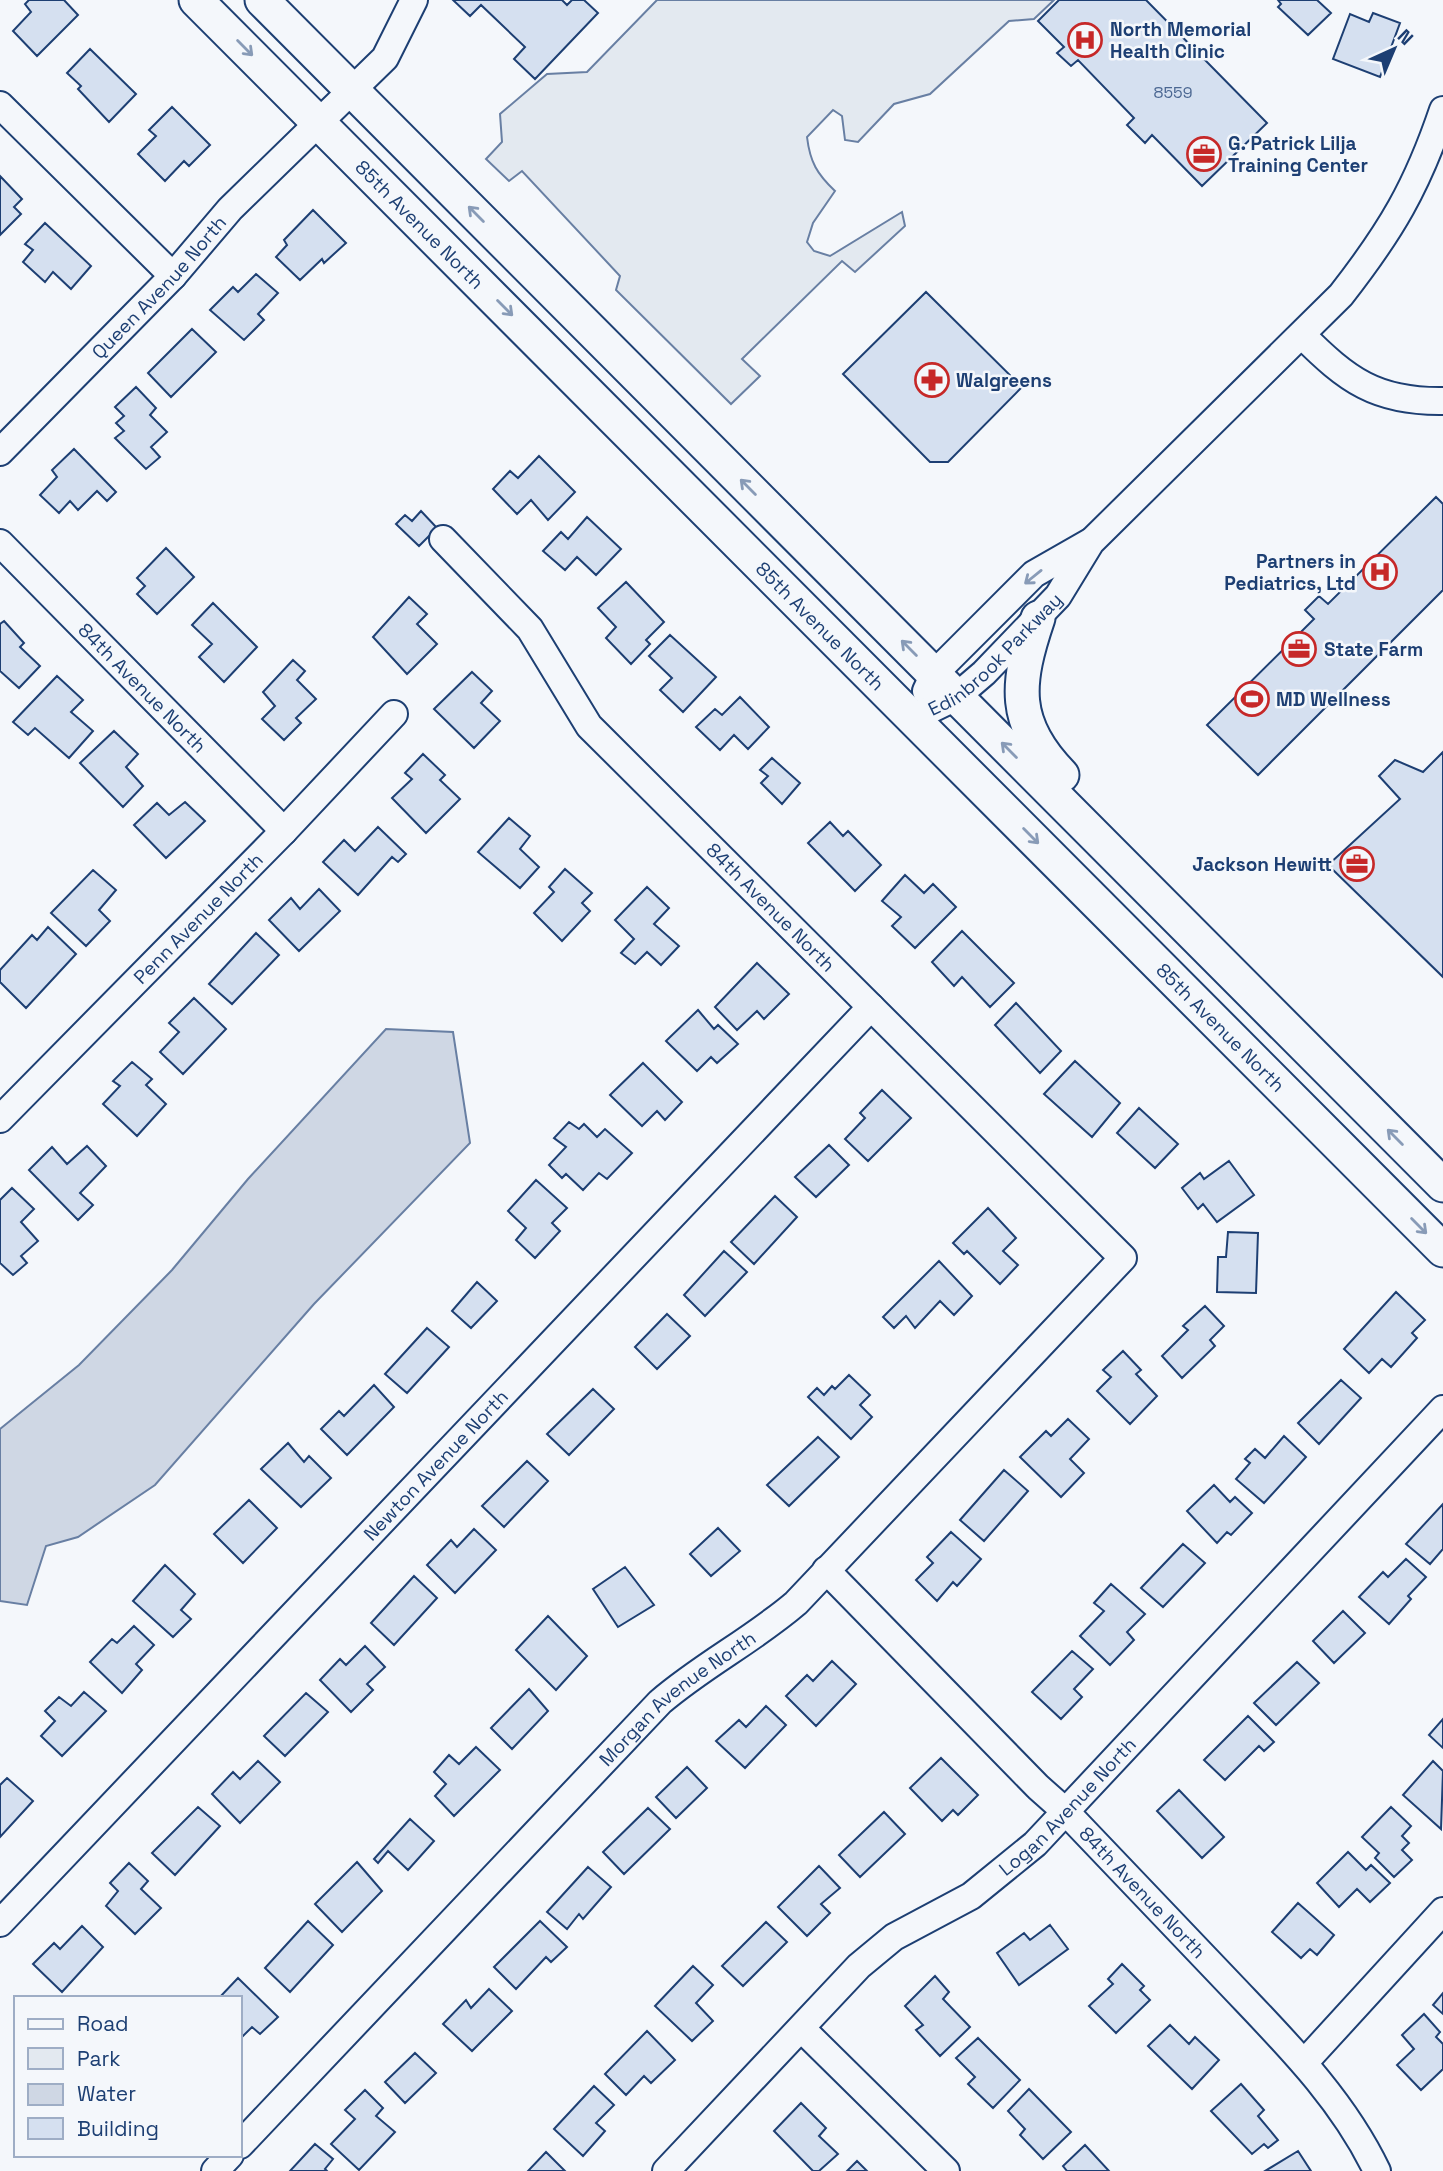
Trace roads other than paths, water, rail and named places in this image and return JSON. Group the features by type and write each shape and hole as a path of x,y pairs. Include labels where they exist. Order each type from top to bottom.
{"main road":[{"name":"85th Avenue North","path":"196,0 1443,1251"},
{"path":"262,0 1443,1185"},
{"path":"1038,618 1025,656 1021,693 1026,724 1035,744 1240,954 1286,1027"}],"street":[{"name":"Queen Avenue North","path":"0,452 173,276 230,209 385,58 414,0"},
{"path":"0,105 173,276"},
{"name":"Edinbrook Parkway","path":"945,686 1038,618 1058,596 1091,542 1340,295 1397,218 1415,183 1443,110"},
{"path":"1302,335 1332,365 1363,386 1395,398 1443,401"},
{"name":"84th Avenue North","path":"443,539 530,629 589,726 1123,1258"},
{"name":"Edinbrook Parkway","path":"914,718 945,686 1034,574 1091,542"},
{"name":"84th Avenue North","path":"0,543 285,831"},
{"name":"Penn Avenue North","path":"0,1119 285,831 394,714"},
{"name":"Newton Avenue North","path":"0,1923 871,1007"},
{"name":"Morgan Avenue North","path":"242,2143 660,1702 691,1676 762,1631 796,1603 1123,1258"},
{"name":"Logan Avenue North","path":"666,2171 859,1966 894,1937 971,1896 1035,1844 1443,1409"},
{"name":"84th Avenue North","path":"826,1570 1038,1787 1065,1811 1304,2063 1331,2095 1365,2146 1377,2171"},
{"path":"1304,2063 1443,1911"},
{"path":"802,2029 946,2171"},
{"path":"215,2171 228,2157"}],"water":[{"path":"386,1029 453,1032 470,1143 314,1304 155,1485 78,1537 46,1546 27,1605 0,1601 0,1429 79,1365 172,1270 248,1179"}],"place":[{"name":"North Memorial Health Clinic","path":"1085,40"},
{"name":"G. Patrick Lilja Training Center","path":"1204,154"},
{"name":"Walgreens","path":"932,380"},
{"name":"Partners in Pediatrics, Ltd","path":"1380,572"},
{"name":"State Farm","path":"1299,649"},
{"name":"MD Wellness","path":"1252,699"},
{"name":"Jackson Hewitt","path":"1357,864"}]}
